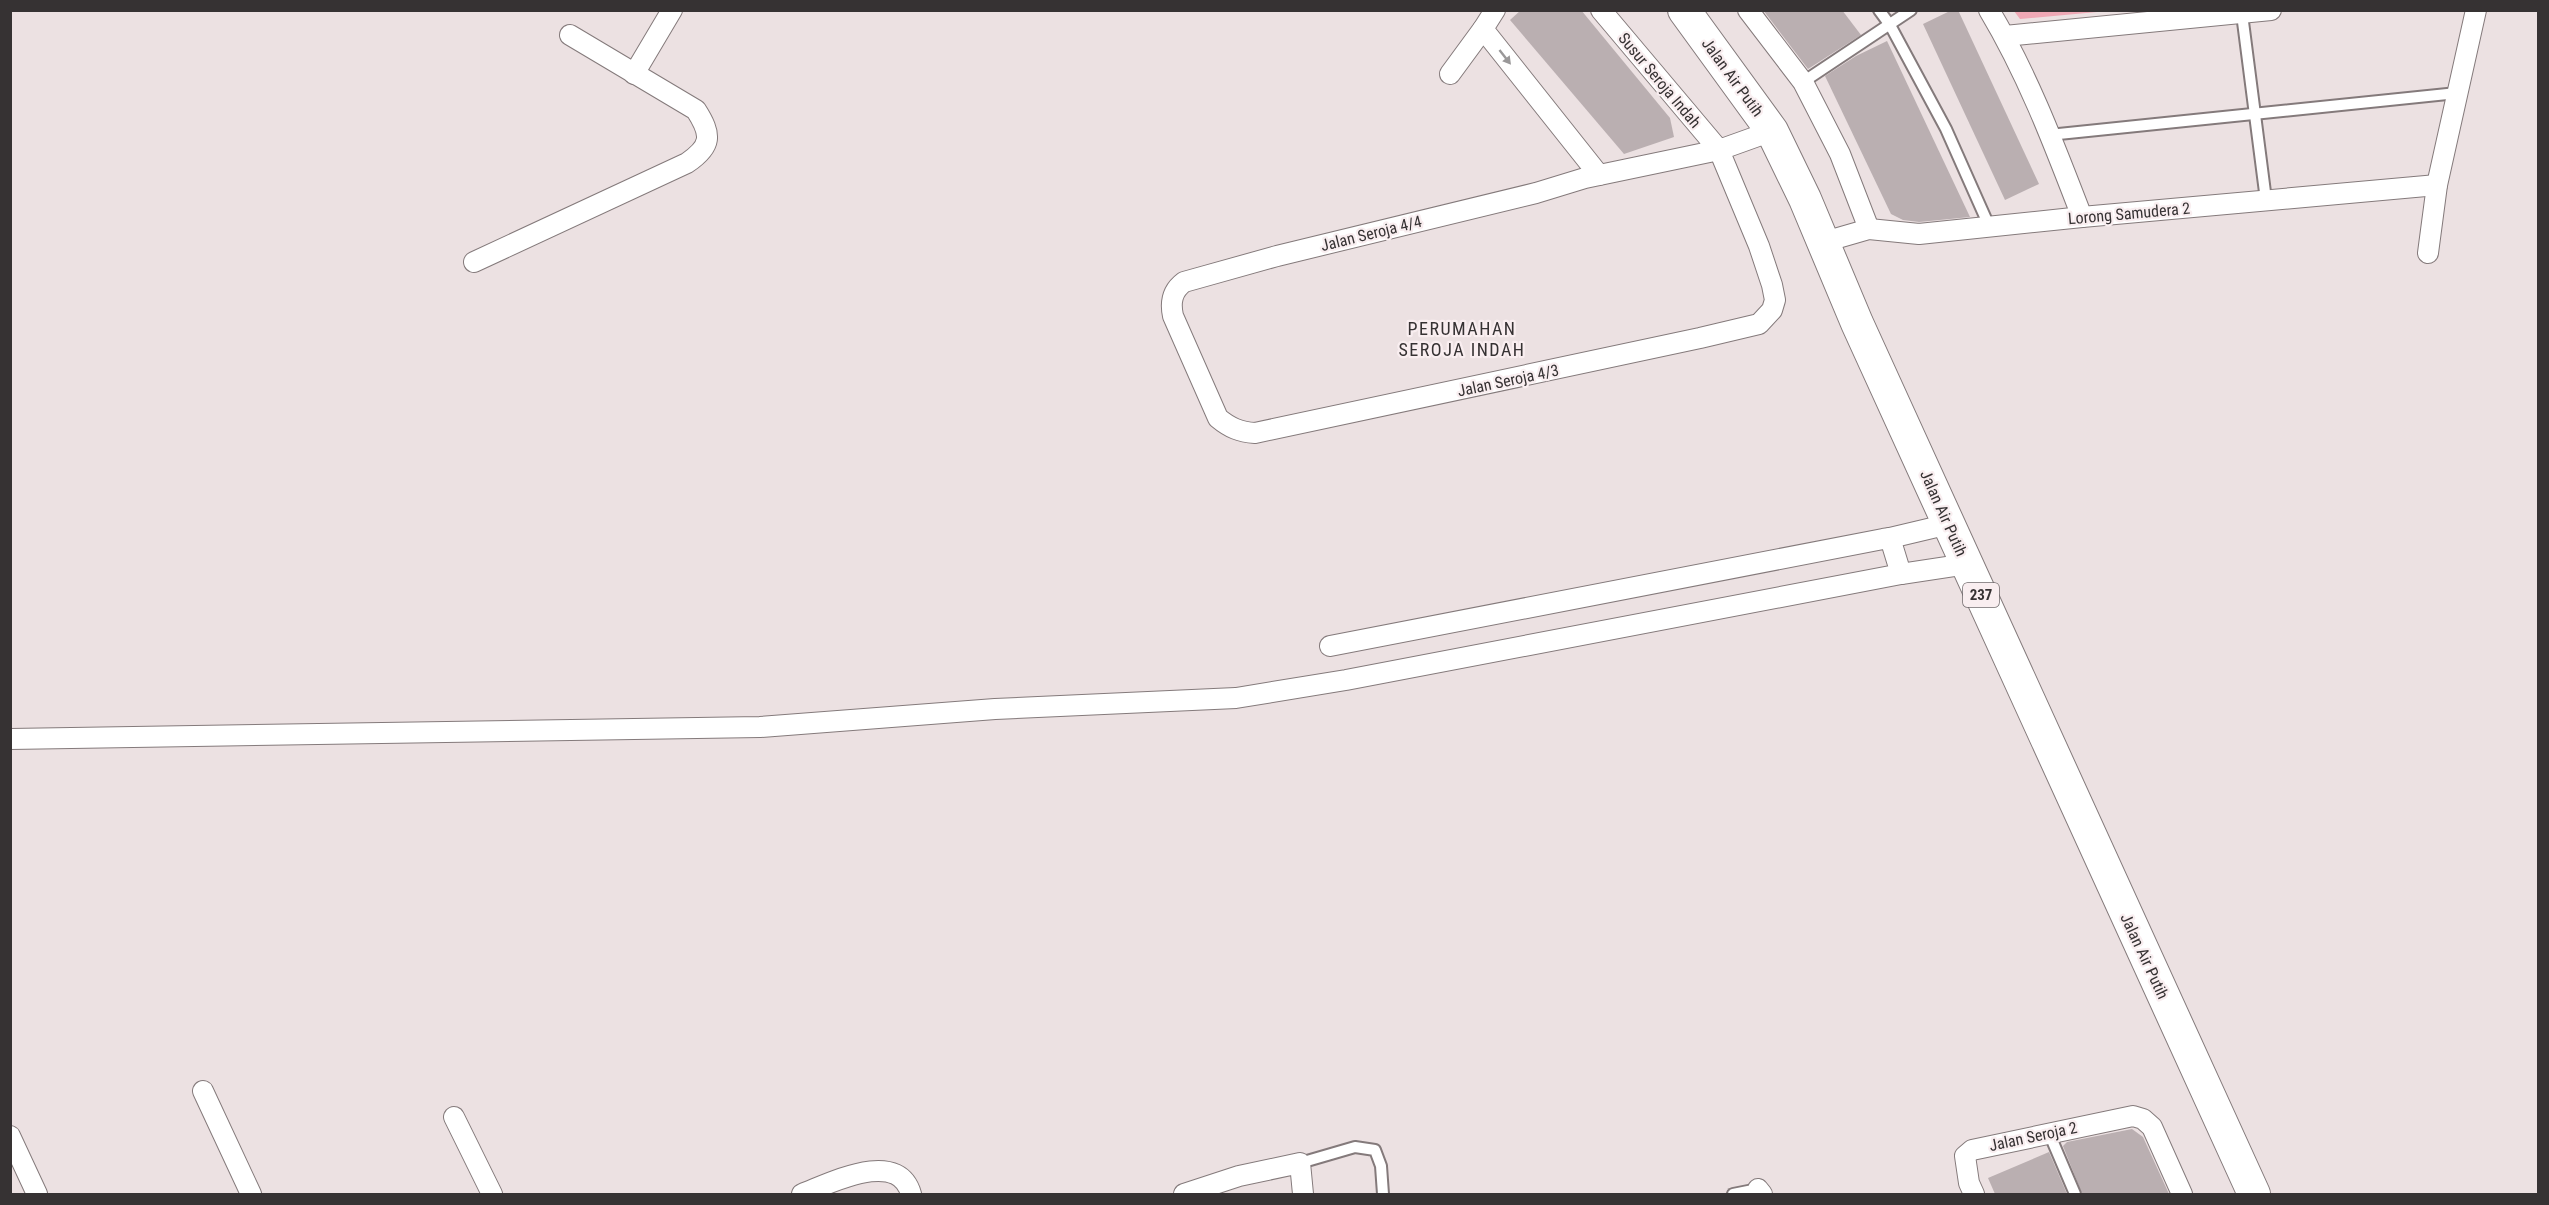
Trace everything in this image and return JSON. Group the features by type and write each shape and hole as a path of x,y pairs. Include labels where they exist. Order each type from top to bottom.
{"main road":[{"name":"Jalan Air Putih","path":"1684,10 1772,131 1824,242 1857,323 2254,1194"}],"street":[{"path":"634,74 672,10"},
{"path":"1450,74 1495,10"},
{"name":"Susur Seroja Indah","path":"1600,10 1719,150"},
{"path":"1748,10 1803,82 1840,154 1869,229"},
{"path":"1989,10 2005,36 2082,217"},
{"path":"2005,36 2099,29 2178,14 2242,14 2271,10"},
{"path":"2428,253 2437,185 2476,10"},
{"path":"1483,28 1599,175"},
{"path":"474,262 687,163 703,153 708,140 705,124 696,110 570,35"},
{"name":"Jalan Seroja 4/4","path":"1228,426 1218,418 1173,316 1171,305 1173,295 1177,287 1184,282 1276,256 1536,193 1599,175 1719,150 1772,131"},
{"name":"Jalan Seroja 4/3","path":"1228,426 1242,432 1256,433 1759,324 1772,310 1775,300 1759,246 1719,150"},
{"name":"Lorong Samudera 2","path":"1824,242 1869,229 1919,234 2437,185"},
{"path":"1330,645 1890,538 1949,524"},
{"path":"1890,538 1901,574"},
{"path":"10,739 760,727 995,709 1236,698 1346,680 1901,574 1967,564"},
{"path":"203,1092 251,1194"},
{"name":"Jalan Seroja 2","path":"1974,1194 1969,1183 1965,1156 1972,1150 2133,1116 2143,1119 2151,1127 2182,1194"},
{"path":"454,1117 492,1194"},
{"path":"10,1136 37,1194"},
{"path":"1192,1193 1239,1176 1300,1163 1303,1194"},
{"path":"802,1194 854,1175 886,1170 900,1175 911,1194"}],"lane":[{"path":"1879,10 1890,25 1946,129 1990,228"},
{"path":"1803,82 1911,10"},
{"path":"2242,14 2266,200"},
{"path":"2049,135 2457,93"},
{"path":"2049,1133 2075,1194"},
{"path":"1300,1163 1355,1147 1375,1150 1381,1166 1383,1194"},
{"path":"1733,1194 1760,1192"}],"shaded area":[{"path":"2014,11 2108,11 2020,19"}],"building":[{"path":"1521,10 1581,10 1670,118 1674,137 1624,154 1510,20"},
{"path":"1763,10 1842,10 1861,35 1808,69"},
{"path":"1952,10 1958,10 2039,184 2005,200 1923,24"},
{"path":"1887,41 1970,217 1919,222 1903,220 1891,214 1825,76 1856,56"},
{"path":"2132,1129 2143,1137 2169,1194 2082,1194 2063,1146 2067,1142"},
{"path":"2049,1152 2067,1194 1995,1194 1988,1178"}],"district":[{"name":"PERUMAHAN SEROJA INDAH","path":"1462,339"}]}
